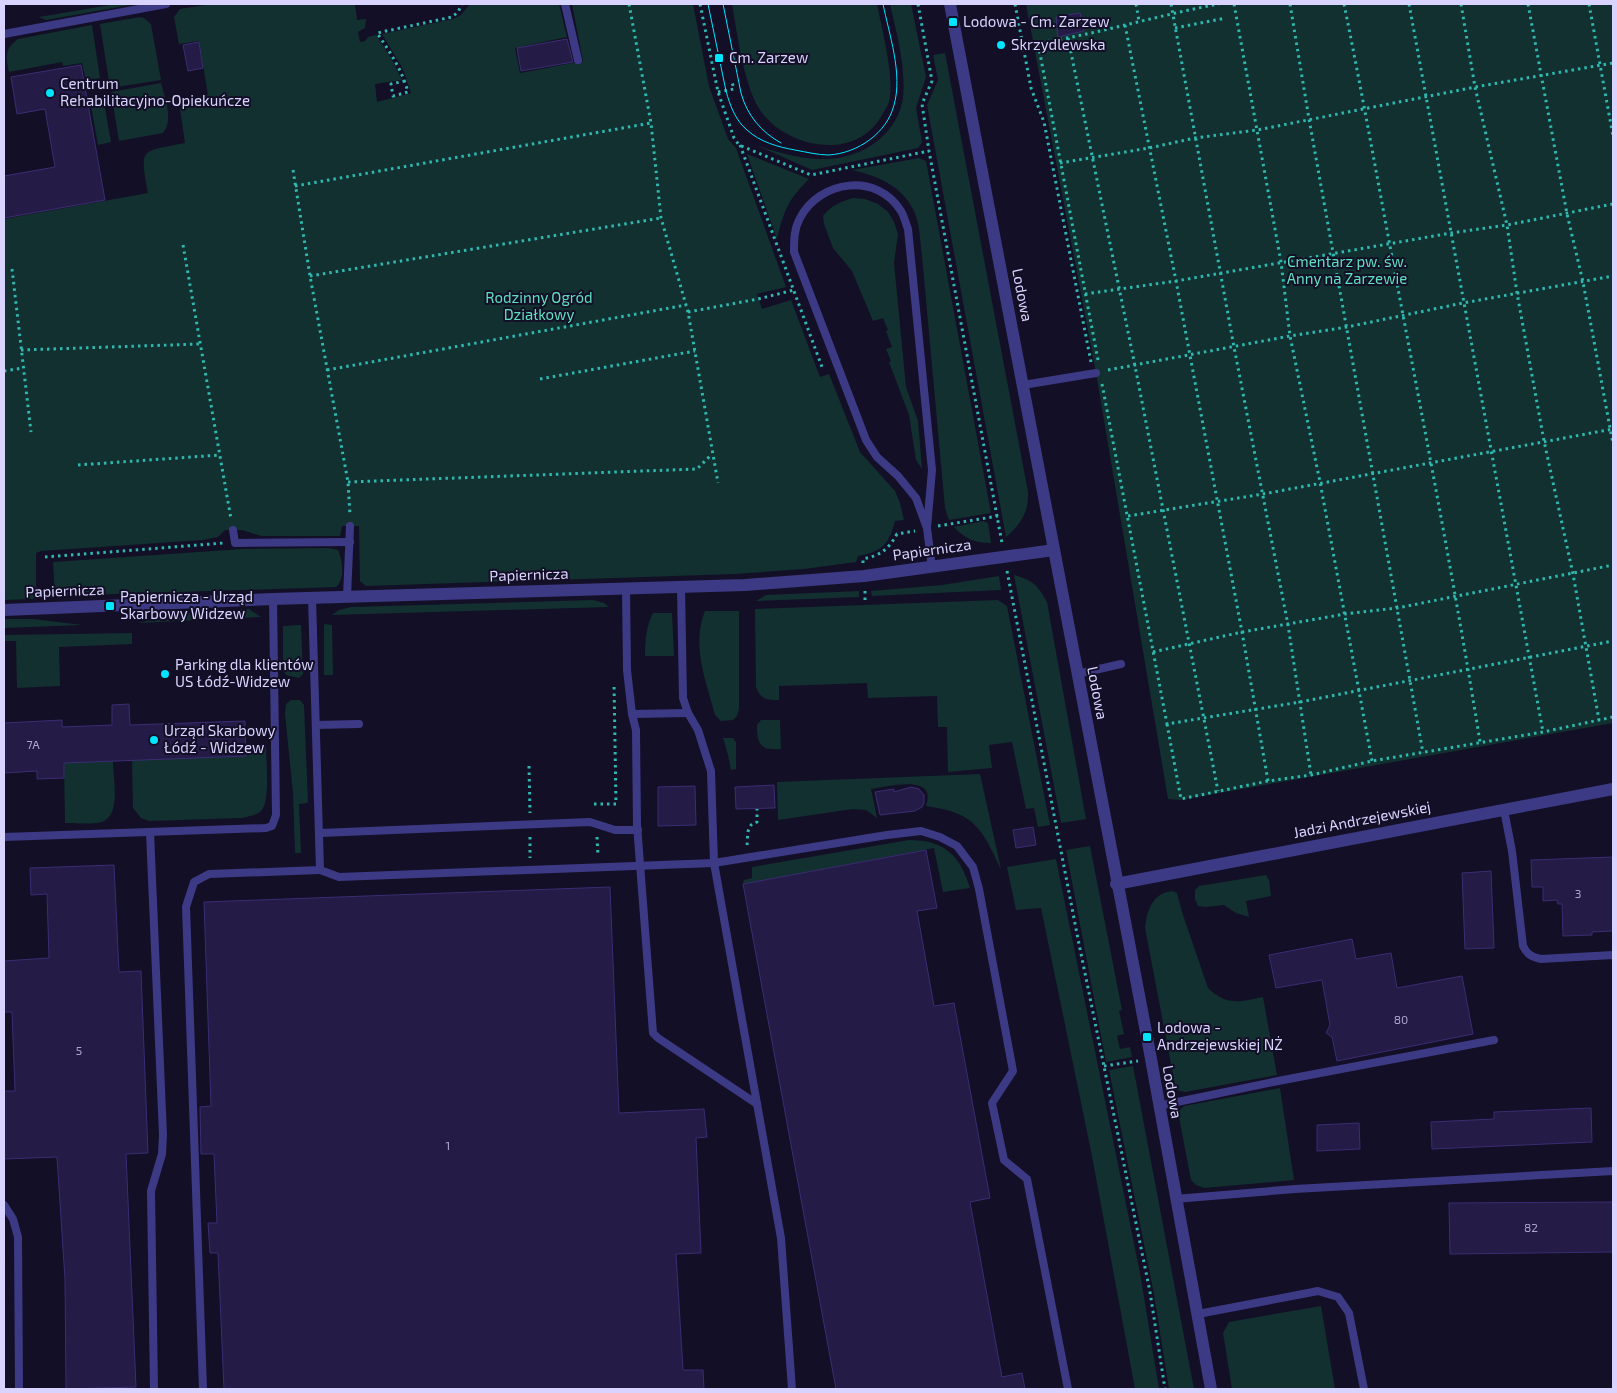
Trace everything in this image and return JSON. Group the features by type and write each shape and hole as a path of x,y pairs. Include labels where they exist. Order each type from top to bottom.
{"street":[{"name":"Lodowa","path":"950,4 1116,884 1147,1037 1158,1106 1211,1389"},
{"name":"Papiernicza","path":"4,610 273,599 745,584 864,576 1054,550"},
{"name":"Jadzi Andrzejewskiej","path":"1116,884 1613,789"}],"lane":[{"path":"4,34 166,4"},
{"path":"565,4 578,60"},
{"path":"927,528 916,498 898,476 877,457 866,440 794,252 794,236 799,219 809,204 822,194 841,187 860,185 876,189 892,200 902,212 908,229 932,470 927,528 932,568"},
{"path":"1023,385 1097,373"},
{"path":"347,597 350,526"},
{"path":"233,530 235,543 350,542"},
{"path":"681,587 683,698 688,713 698,730 711,771 714,864 781,1238 792,1389"},
{"path":"626,589 627,670 632,714 636,730 638,830 653,1032 658,1038 757,1104"},
{"path":"312,598 320,870"},
{"path":"4,837 266,828 272,826 275,821 273,599"},
{"path":"1077,674 1121,664"},
{"path":"632,714 688,713"},
{"path":"316,725 359,724"},
{"path":"1504,810 1512,851 1523,946 1526,953 1534,958 1541,959 1613,955"},
{"path":"320,833 582,822 590,822 615,830 638,830"},
{"path":"202,1389 187,917 188,899 194,882 209,874 320,870 339,876 598,866 714,864 921,831 940,837 957,846 973,866 1013,1071 992,1103 1004,1160 1026,1180 1068,1389"},
{"path":"150,832 163,1134 162,1154 151,1191 154,1389"},
{"path":"1158,1106 1494,1040"},
{"path":"1175,1199 1295,1189 1613,1171"},
{"path":"4,1205 13,1219 18,1237 19,1389"},
{"path":"1198,1314 1318,1292 1338,1297 1349,1313 1364,1389"}],"path":[{"path":"405,81 391,84 393,96 408,92 405,81 395,59 377,33 452,17 458,12 462,4"},
{"path":"628,4 651,123 661,218 688,312 718,483"},
{"path":"700,4 718,92 822,368"},
{"path":"918,4 932,81 922,104 929,151 998,516 1004,557 1077,934 1150,1292 1165,1389"},
{"path":"1015,4 1031,88 1044,122 1128,516 1181,798 1268,781 1311,775 1372,761 1543,732 1613,717"},
{"path":"1136,4 1139,21"},
{"path":"1171,4 1234,347 1288,625 1311,775"},
{"path":"1097,373 1085,294 1038,43 1125,25 1173,12 1219,4"},
{"path":"1234,4 1281,262 1290,336 1320,482 1372,761"},
{"path":"1290,4 1423,753"},
{"path":"1344,4 1366,109 1480,742"},
{"path":"1409,4 1543,732"},
{"path":"1461,4 1475,87 1507,225 1517,293 1544,441 1573,574 1599,720"},
{"path":"1528,4 1567,214 1583,282 1612,429 1613,444"},
{"path":"1589,4 1613,136"},
{"path":"1175,28 1226,18"},
{"path":"1125,25 1218,501 1268,781"},
{"path":"1068,38 1135,366 1202,718 1218,791"},
{"path":"1060,163 1195,138 1257,130 1309,118 1613,63"},
{"path":"718,92 734,89 732,82"},
{"path":"295,186 651,123"},
{"path":"739,145 811,175 929,151"},
{"path":"293,170 310,276 348,482 350,526"},
{"path":"1085,294 1176,281 1220,272 1507,225 1613,204"},
{"path":"310,276 661,218"},
{"path":"183,245 233,530"},
{"path":"12,269 31,432"},
{"path":"1097,373 1189,354 1347,327 1463,303 1613,276"},
{"path":"688,312 758,299 806,287"},
{"path":"327,370 686,305"},
{"path":"21,350 200,344"},
{"path":"540,379 694,351"},
{"path":"4,371 23,368"},
{"path":"1128,516 1263,494 1612,429"},
{"path":"348,482 697,469 713,453"},
{"path":"78,465 220,455"},
{"path":"865,601 863,559 877,556 886,550 897,534 998,516"},
{"path":"45,557 235,543"},
{"path":"1153,652 1242,632 1345,614 1397,608 1613,566"},
{"path":"1168,724 1359,691 1613,641"},
{"path":"529,766 530,805"},
{"path":"598,866 595,804 616,804 616,791"}],"green space":[{"path":"116,4 136,4 46,20 39,17"},
{"name":"Rodzinny Ogród Działkowy","path":"211,4 355,4 357,20 366,19 365,28 358,32 360,42 376,35 402,80 375,84 377,102 411,93 403,69 382,34 453,19 461,15 470,4 559,4 567,37 515,48 520,73 583,61 572,4 693,4 709,86 728,139 736,148 786,287 757,294 762,309 791,300 820,377 829,374 860,452 895,491 904,520 895,521 890,536 883,546 873,552 858,556 856,562 804,569 735,574 366,586 360,581 359,526 342,526 340,536 261,536 242,530 225,530 218,537 203,540 41,551 36,553 36,596 33,599 4,600 4,219 148,193 144,167 144,159 147,154 152,150 185,143 180,109 188,100 208,95 199,41 179,44 174,17 180,9"},
{"path":"732,4 877,4 887,53 890,92 888,105 871,130 856,140 839,144 821,145 803,141 787,134 772,123 754,100 745,74"},
{"path":"890,4 911,4 926,77 916,108 922,142 918,148 812,170 758,146 789,155 821,159 846,156 869,147 879,140 895,121 900,110 904,88 901,57"},
{"name":"Cmentarz pw. św. Anny na Zarzewie","path":"1026,4 1613,4 1613,723 1180,800 1168,799 1096,373"},
{"path":"140,17 151,24 161,80 110,88 100,24"},
{"path":"92,25 100,78 86,80 82,63 63,66 62,62 9,72 7,62 8,50 18,39"},
{"path":"945,53 1028,492 1027,506 1023,517 1006,537 927,105 938,80 933,55"},
{"path":"161,83 168,116 168,122 163,133 119,141 111,92"},
{"path":"103,97 111,142 98,145 90,100"},
{"path":"747,154 809,179 791,200 782,220 777,239"},
{"path":"919,158 926,161 991,513 949,520 945,508 917,218 910,204 897,189 871,175 852,170"},
{"path":"853,198 865,199 878,204 888,212 898,234 894,263 906,387 918,421 922,469 916,460 909,415 889,362 891,361 886,349 892,347 886,331 888,330 883,318 873,321 852,271 833,248 824,224 823,216 830,209"},
{"path":"983,521 988,523 991,543 971,540 954,527"},
{"path":"329,548 338,550 341,559 342,575 336,587 55,596 53,562 242,549"},
{"path":"1014,575 1034,584 1047,602 1086,819 1061,823"},
{"path":"999,576 1001,590 872,596 871,591 942,585"},
{"path":"859,591 859,597 756,601 766,595"},
{"path":"593,600 604,603 609,607 332,615 339,610 351,607"},
{"path":"998,600 1007,606 1050,825 1038,827 1034,808 1026,809 1012,742 989,745 992,768 948,772 947,727 938,727 937,696 868,698 867,683 779,686 779,700 771,700 762,697 756,687 755,609"},
{"path":"249,609 261,617 138,623 175,614"},
{"path":"705,611 739,611 739,709 737,716 733,720 721,721 715,715 704,676 699,637"},
{"path":"653,613 672,613 674,656 645,656 646,634"},
{"path":"4,619 33,619 83,625 4,628"},
{"path":"324,624 332,625 333,675 324,675"},
{"path":"301,625 303,674 299,678 286,675 283,669 283,626"},
{"path":"132,633 132,644 59,647 60,686 17,688 16,641 4,641 4,635"},
{"path":"291,700 300,700 304,705 308,803 299,804 301,853 295,853 293,793 285,714 286,704"},
{"path":"761,720 780,720 781,749 768,749 761,745 757,725"},
{"path":"723,738 733,738 736,742 736,769 731,770"},
{"path":"266,744 266,795 263,808 257,814 242,818 149,821 141,818 133,808 132,760 246,756 246,745"},
{"path":"113,761 115,794 113,810 109,817 104,821 96,823 65,823 64,763"},
{"path":"980,774 1001,869 988,842 974,824 956,813 926,806 928,796 925,789 909,784 871,789 877,818 866,810 853,809 778,820 777,782"},
{"path":"909,840 932,843 941,846 949,852 956,858 970,888 943,892 934,848 743,884 744,880 752,878 752,867"},
{"path":"1090,846 1122,1010 1119,1011 1124,1034 1117,1036 1120,1049 1130,1047 1132,1057 1106,1062 1066,850"},
{"path":"1056,859 1140,1273 1159,1389 1135,1389 1092,1156 1041,908 1016,910 1007,867"},
{"path":"1266,875 1269,880 1271,896 1246,901 1249,917 1236,913 1224,905 1198,906 1195,899 1195,890 1199,886"},
{"path":"1173,891 1177,893 1208,988 1221,998 1227,1000 1240,1001 1263,997 1277,1075 1185,1092 1176,1090 1145,928 1147,915 1152,903 1160,895"},
{"path":"1133,1066 1194,1389 1169,1389 1153,1289 1109,1070"},
{"path":"1280,1088 1294,1180 1204,1188 1196,1185 1191,1180 1178,1112 1184,1106"},
{"path":"1321,1306 1335,1389 1232,1389 1223,1333 1229,1322"}],"building":[{"path":"1080,13 1084,31 1058,37 1056,17"},
{"path":"567,39 573,62 521,71 517,48"},
{"path":"199,42 203,68 188,71 183,45"},
{"path":"81,65 105,200 4,218 4,176 55,167 45,109 17,114 11,77"},
{"name":"Urząd Skarbowy Łódź - Widzew","path":"129,704 130,725 245,721 246,756 64,763 64,778 37,779 37,771 4,773 4,723 62,720 62,727 112,725 112,705"},
{"path":"774,785 775,808 736,809 735,787"},
{"path":"695,786 696,825 658,826 658,787"},
{"path":"911,787 919,789 924,795 922,807 915,811 880,815 875,792 894,789 894,792"},
{"path":"1033,827 1036,845 1016,848 1013,830"},
{"path":"926,850 937,908 917,911 934,1006 954,1003 990,1198 970,1202 1002,1377 1022,1373 1025,1389 836,1389 743,884"},
{"path":"1613,857 1613,931 1592,932 1592,935 1563,936 1562,904 1558,904 1557,900 1543,901 1543,887 1532,887 1531,860"},
{"path":"114,865 119,972 141,971 148,1153 126,1154 136,1387 66,1389 65,1279 57,1157 4,1159 4,1091 15,1091 12,1012 4,1012 4,961 49,958 47,894 31,895 30,868"},
{"path":"1491,871 1494,948 1465,949 1462,873"},
{"path":"610,887 619,1113 704,1109 707,1137 696,1138 701,1253 676,1254 683,1370 703,1370 704,1389 224,1389 218,1253 210,1253 208,1223 217,1223 214,1154 201,1154 200,1107 211,1106 204,902"},
{"path":"1352,939 1356,959 1391,953 1397,988 1462,976 1473,1034 1337,1061 1332,1037 1326,1033 1330,1025 1322,980 1276,988 1269,955"},
{"path":"1591,1108 1592,1142 1432,1149 1431,1122 1494,1119 1494,1112"},
{"path":"1359,1123 1360,1149 1317,1151 1317,1125"},
{"path":"1613,1202 1613,1252 1450,1254 1449,1203"}],"tram line":[{"path":"708,4 726,91 731,107 739,122 752,134 769,143 789,149 829,155 850,150 870,140 885,124 894,105 897,80 896,67 883,4"},
{"path":"723,4 741,93 747,109 761,128 781,143"}],"place":[{"name":"Lodowa - Cm. Zarzew","path":"953,22"},
{"name":"Skrzydlewska","path":"1001,45"},
{"name":"Cm. Zarzew","path":"719,58"},
{"name":"Centrum Rehabilitacyjno-Opiekuńcze","path":"50,93"},
{"name":"Papiernicza - Urząd Skarbowy Widzew","path":"110,606"},
{"name":"Parking dla klientów US Łódź-Widzew","path":"165,674"},
{"name":"Urząd Skarbowy Łódź - Widzew","path":"154,740"},
{"name":"Lodowa - Andrzejewskiej NŻ","path":"1147,1037"}]}
